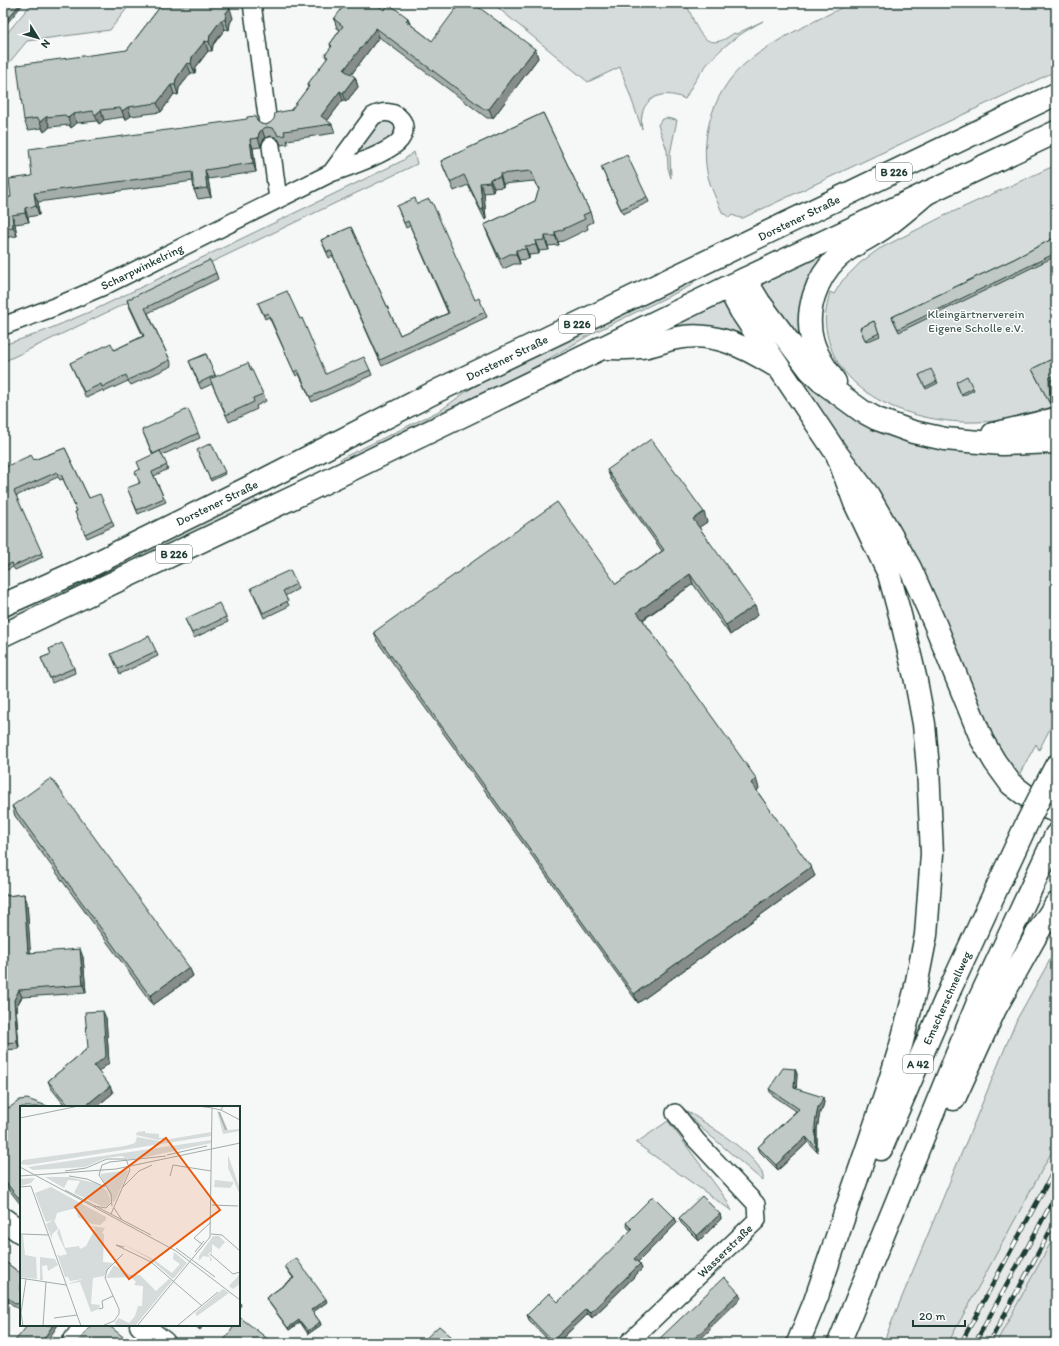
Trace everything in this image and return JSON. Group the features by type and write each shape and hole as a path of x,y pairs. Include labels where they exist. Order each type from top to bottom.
{"main road":[{"name":"Dorstener Straße","path":"3,605 88,567 258,483 439,390 1056,94"},
{"name":"B 226","path":"3,634 311,489 736,283 1056,132"},
{"path":"845,398 822,362 812,339 810,315 816,291 827,270 838,258 884,227 928,192"},
{"path":"723,254 736,283 741,311 837,454 868,495 910,568 935,624 982,740 995,762 1011,784 1028,797 1056,812"},
{"path":"736,283 759,302 810,370 821,381 862,411 877,419 912,432 946,439 1002,444 1056,442"},
{"path":"601,348 641,348 675,338 703,336 730,342 743,347 781,370"},
{"path":"946,439 991,435 1056,419"},
{"path":"813,1307 901,1045 915,991 926,935 932,854 928,768 924,724 903,626 889,574 855,503 837,454"},
{"name":"Emscherschnellweg","path":"798,1343 951,987 1027,823 1056,766"},
{"name":"A 42","path":"839,1343 979,1000 1056,835"},
{"path":"892,1213 926,1161 995,1009 1038,932 1056,904"},
{"path":"3,1219 20,1231"},
{"path":"142,1326 164,1343"}],"street":[{"path":"252,3 268,124"},
{"path":"270,146 278,199"},
{"name":"Scharpwinkelring","path":"3,326 57,306 104,286 331,173"},
{"name":"Wasserstraße","path":"628,1343 757,1220 756,1204 696,1140 675,1113"},
{"path":"70,1343 82,1326"}],"shaded area":[{"path":"1056,1144 1056,1233 996,1343 948,1343"}],"green space":[{"path":"32,3 131,3 110,30 27,41 3,70 3,38"},
{"path":"492,3 686,3 702,36 715,42 723,40 734,33 736,34 763,21 738,36 717,53 700,74 685,99 667,95 652,99 643,110 641,119 642,129 620,67 588,82"},
{"path":"851,3 1056,3 1056,71 743,218 732,215 729,218 723,214 708,178 705,157 708,126 719,97 736,72 759,53 798,30"},
{"path":"666,118 677,120 670,154 671,178 668,168 667,150 658,125 661,120"},
{"path":"390,120 395,126 393,136 376,147 364,152 360,151 359,149 378,122"},
{"path":"414,152 417,164 3,362 3,345 37,334 94,310 402,161"},
{"name":"Kleingärtnerverein Eigene Scholle e.V.","path":"1056,165 1056,405 1027,415 1007,419 986,422 953,421 929,418 905,411 882,402 862,389 845,372 833,352 825,324 830,292 834,294 842,281 860,263 879,249 944,216"},
{"path":"830,252 808,354 761,287 763,284"},
{"path":"690,281 693,281 692,285 593,333 516,378 341,462 340,459 441,410 467,391 488,379"},
{"path":"723,303 750,340 656,333"},
{"path":"755,308 828,399 846,414 863,425 883,434 937,449 956,451 1056,448 1056,717 1039,750 1036,744 1020,773 1023,776 1020,784 1011,775 864,475 829,423 781,357"},
{"path":"253,495 256,502 3,623 3,616 65,589"},
{"path":"1056,949 1056,1144 948,1343 883,1343 1017,1019"},
{"path":"684,1109 718,1131 745,1152 762,1172 763,1181 699,1126"},
{"path":"668,1121 726,1199 732,1211 636,1143"},
{"path":"1056,1233 1056,1327 1048,1343 996,1343"}],"building":[{"path":"3,3 21,3 3,24"},
{"path":"163,3 223,3 230,8 226,13 225,20 221,20 210,35 209,42 205,41 192,57 191,64 187,63 176,79 175,85 171,85 157,103 128,107 122,111 120,108 101,110 95,115 93,111 73,114 68,118 65,115 46,117 40,122 38,118 24,120 17,65 127,50"},
{"path":"346,3 375,3 384,10 389,4 408,18 406,21 432,41 460,3 473,3 535,49 489,109 484,109 376,28 344,70 355,77 343,93 340,91 321,116 332,124 284,131 285,135 278,136 276,131 272,128 267,127 262,129 258,138 250,139 253,163 205,170 207,188 194,190 192,172 34,193 36,206 25,208 25,213 12,215 13,227 3,228 3,198 11,197 9,179 32,176 29,149 247,119 247,117 255,116 257,121 266,125 274,119 275,113 291,110 328,57 325,55 332,46 330,44 343,26 334,19"},
{"path":"543,113 590,212 583,215 585,219 555,232 555,236 545,236 545,240 535,241 536,245 525,246 526,249 516,250 516,254 510,254 500,259 484,225 535,201 539,189 531,171 500,174 500,177 490,179 490,182 480,183 483,210 481,210 464,175 450,182 441,161"},
{"path":"627,155 647,197 621,209 601,167"},
{"path":"415,198 417,204 429,199 431,203 432,202 475,300 479,298 485,312 380,360 331,251 327,252 321,240 351,227 400,335 449,313 408,221 404,223 397,206"},
{"path":"1056,237 1056,253 898,329 892,317 1014,259"},
{"path":"210,260 216,273 145,308 170,360 128,380 126,375 102,387 101,384 84,392 70,363 111,343 114,350 144,336 127,300"},
{"path":"287,291 300,319 302,318 326,374 364,357 370,370 310,397 298,370 294,372 268,313 264,315 258,303"},
{"path":"874,321 879,333 865,340 860,328"},
{"path":"206,354 215,375 199,383 189,361"},
{"path":"1056,357 1056,375 1049,378 1050,404 1032,369"},
{"path":"248,363 263,394 253,398 254,402 226,415 210,379"},
{"path":"931,369 937,381 925,387 919,375"},
{"path":"967,376 973,388 961,394 956,382"},
{"path":"188,409 198,433 153,454 142,430"},
{"path":"651,439 704,512 693,519 755,605 726,625 690,574 637,612 756,778 751,783 811,867 634,994 374,632 557,502 616,584 664,550 607,470"},
{"path":"211,443 225,472 210,479 197,450"},
{"path":"65,448 89,498 100,494 112,521 85,534 61,474 58,475 57,472 14,491 42,553 13,566 12,563 3,567 3,550 5,549 3,545 3,463 5,467 31,455 34,460"},
{"path":"160,451 167,465 152,472 164,498 137,510 127,488 140,483 135,472 140,469 137,462"},
{"path":"290,570 296,584 283,591 288,601 263,613 251,588"},
{"path":"219,603 226,617 192,633 185,619"},
{"path":"149,636 156,651 118,669 111,654"},
{"path":"62,643 74,668 50,678 41,658 51,654 49,649"},
{"path":"51,778 189,967 150,996 12,806"},
{"path":"3,894 6,894 7,896 24,894 28,953 80,949 83,985 19,990 14,1000 17,1042 3,1043"},
{"path":"103,1011 106,1056 94,1066 110,1086 85,1106 69,1106 48,1081 88,1048 85,1012"},
{"path":"783,1068 795,1069 794,1088 823,1097 818,1107 815,1124 816,1147 806,1137 776,1165 758,1147 799,1109 769,1089"},
{"path":"27,1099 47,1106 20,1106 20,1200 3,1179 3,1101 9,1108 20,1100"},
{"path":"653,1196 675,1218 634,1259 640,1264 590,1313 586,1309 552,1341 527,1315 549,1293 558,1302 632,1229 626,1223"},
{"path":"702,1196 720,1214 697,1236 679,1218"},
{"path":"296,1258 326,1299 311,1310 320,1322 308,1331 299,1320 288,1328 266,1298 294,1278 285,1266"},
{"path":"3,1260 20,1273 20,1303 16,1304 7,1297 3,1300"},
{"path":"724,1277 739,1293 707,1324 709,1325 689,1343 655,1343"},
{"path":"241,1318 273,1343 222,1343 234,1326 240,1326"},
{"path":"27,1326 52,1326 41,1343 14,1342"},
{"path":"90,1326 109,1326 131,1343 77,1343"},
{"path":"439,1326 459,1343 421,1343"},
{"path":"540,1339 543,1343 536,1343"}],"railway":[{"path":"961,1343 1056,1167"},
{"path":"975,1343 1056,1195"},
{"path":"989,1343 1056,1220"}]}
